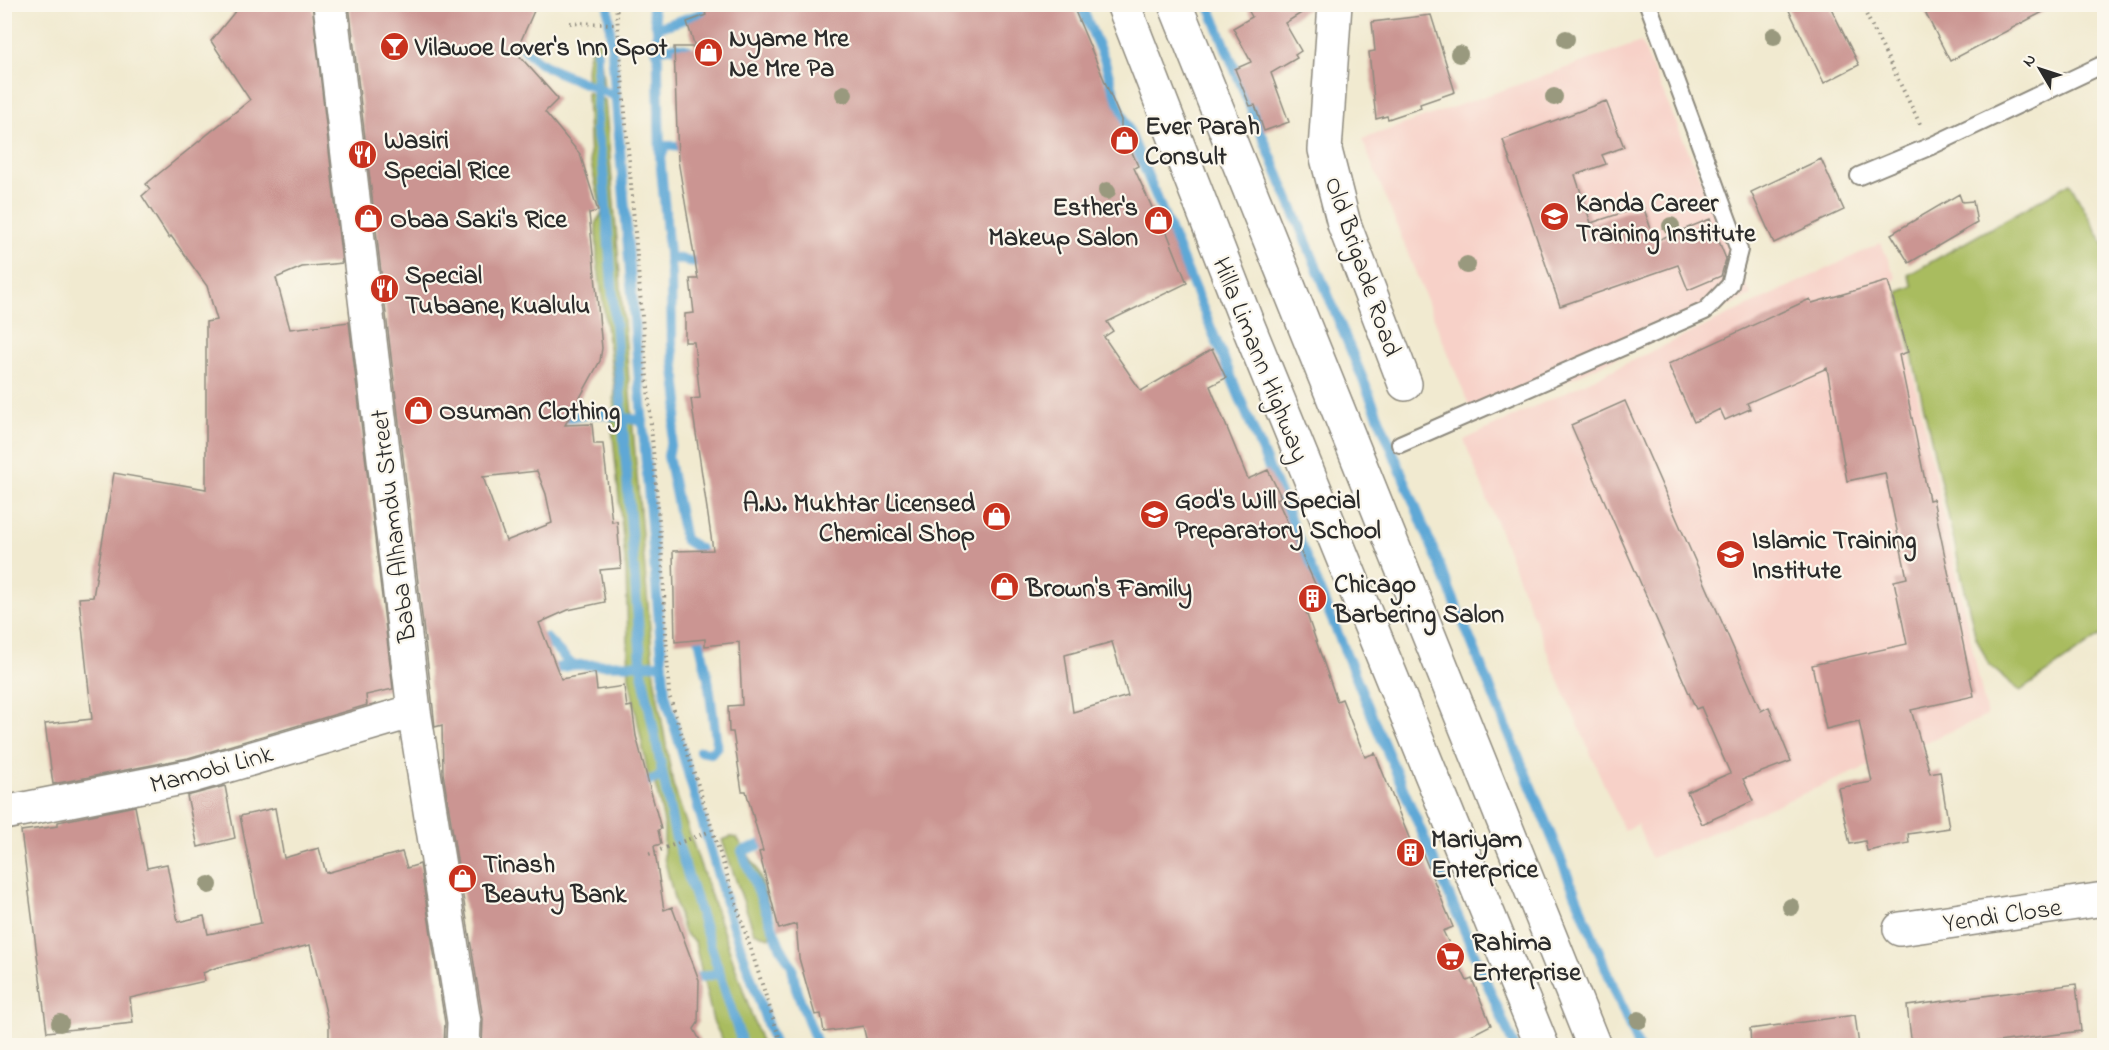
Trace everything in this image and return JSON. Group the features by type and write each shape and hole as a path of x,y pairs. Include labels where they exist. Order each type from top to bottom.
{"main road":[{"name":"Baba Alhamdu Street","path":"330,4 414,711 464,1022 463,1046"},
{"name":"Hilla Limann Highway","path":"1123,4 1253,339 1542,1046"},
{"name":"Hilla Limann Highway","path":"1175,4 1593,1046"},
{"name":"Old Brigade Road","path":"1335,4 1325,150 1344,224 1405,384"},
{"name":"Mamobi Link","path":"4,813 192,776 414,711"},
{"name":"Yendi Close","path":"1900,928 2104,899"}],"lane":[{"path":"1400,444 1705,311 1730,285 1739,250 1648,4"},
{"path":"1859,176 1931,146 2104,64"}],"path":[{"path":"616,4 663,570 669,695 782,1046"},
{"path":"1861,4 1931,146"},
{"path":"570,23 617,24"},
{"path":"648,854 711,831"}],"shaded area":[{"name":"Kanda Career Training Institute","path":"1641,42 1751,295 1476,423 1362,139"},
{"name":"Islamic Training Institute","path":"1881,243 1896,278 1893,280 1987,716 1651,858 1637,824 1624,831 1554,669 1464,440"}],"green space":[{"path":"599,39 604,89 587,81 588,58"},
{"path":"587,92 605,100 654,676 673,785 762,1045 725,1045 713,1021 695,943 684,932 664,858 664,823 655,782 648,774 629,677 626,571 612,427 615,390 597,260 596,222 602,213 590,159"},
{"path":"2070,183 2104,245 2104,633 2020,691 1989,665 1975,635 1898,292 1913,286 1908,275"},
{"path":"737,838 757,868 775,924 769,938 754,932 722,840"}],"building":[{"path":"241,4 312,4 342,263 302,267 276,278 290,329 349,322 393,689 366,695 367,705 188,758 53,784 45,724 92,719 79,598 93,597 114,473 206,489 206,322 217,320 207,286 171,236 169,238 142,196 150,189 146,184 250,100 211,41"},
{"path":"349,4 537,4 516,52 558,99 545,112 580,154 598,211 589,213 602,348 600,361 565,425 592,424 594,444 603,444 612,522 617,521 621,568 600,570 605,602 568,610 539,623 561,679 595,673 597,690 624,686 627,707 632,706 636,736 661,829 658,830 661,844 654,846 664,910 672,907 699,980 698,1023 694,1029 703,1046 482,1046 483,1019 443,773 442,725 435,727","holes":["537,471 546,494 552,523 506,541 483,477"]},
{"path":"703,4 1072,4 1121,120 1121,127 1138,166 1134,168 1156,216 1160,215 1187,283 1107,322 1113,331 1104,337 1141,391 1212,349 1226,378 1210,386 1248,479 1268,470 1281,497 1277,499 1324,604 1306,612 1337,701 1342,699 1365,757 1375,753 1416,855 1422,852 1453,927 1443,931 1467,981 1472,979 1491,1025 1450,1046 868,1046 863,1026 824,1032 821,1014 815,1015 799,958 796,924 779,929 759,852 763,851 746,791 742,791 733,732 729,732 728,706 742,705 739,642 705,646 705,639 675,642 673,551 713,550 691,399 700,398 694,342 685,342 685,314 694,313 690,279 698,279 678,160 674,47 695,47 687,22 706,15","holes":["1112,642 1128,696 1073,712 1065,655"]},
{"path":"1245,4 1316,4 1285,23 1301,51 1295,55 1297,58 1271,73 1289,122 1264,131 1255,105 1250,106 1235,69 1251,62 1233,28 1252,17"},
{"path":"1786,4 1829,4 1859,65 1824,83"},
{"path":"1921,4 2058,4 1950,61"},
{"path":"1431,15 1455,92 1420,104 1421,108 1388,119 1387,116 1376,119 1369,52 1375,51 1372,22"},
{"path":"1606,101 1624,147 1602,155 1606,164 1575,175 1591,223 1643,206 1655,241 1710,219 1726,259 1721,276 1688,290 1678,265 1560,306 1503,140"},
{"path":"1821,159 1844,210 1774,243 1751,192"},
{"path":"1959,194 1962,202 1973,201 1977,223 1909,263 1891,234"},
{"path":"1888,281 1908,352 1899,355 1929,500 1933,499 1974,696 1911,710 1930,773 1940,771 1949,828 1908,834 1909,843 1867,851 1865,841 1850,844 1838,788 1872,782 1859,721 1826,729 1812,665 1907,644 1894,581 1907,578 1885,473 1847,481 1827,368 1747,403 1750,409 1725,420 1720,409 1694,422 1668,364 1810,299 1812,303"},
{"path":"1625,401 1761,711 1769,707 1791,761 1743,779 1753,801 1702,824 1687,792 1730,773 1701,707 1696,709 1571,425"},
{"path":"225,786 235,838 198,847 187,796"},
{"path":"135,806 147,868 167,864 178,922 204,916 208,934 261,923 240,816 275,808 284,858 319,848 326,873 402,852 407,868 420,864 445,1023 444,1046 329,1046 329,1025 310,945 215,968 203,973 205,981 130,998 133,1023 47,1032 21,831 58,826 58,822"},
{"path":"2076,984 2081,1031 1968,1046 1912,1046 1907,1006"},
{"path":"1855,1015 1859,1046 1751,1046 1750,1029"}],"waterway":[{"path":"608,4 665,694 732,923 775,1046"},
{"path":"651,4 657,28 660,157 671,275 672,344 679,402 668,456 685,540 700,549 699,564"},
{"path":"1080,4 1104,59 1117,102 1377,728 1514,1046"},
{"path":"1208,4 1638,1046"},
{"path":"657,28 707,12"},
{"path":"509,35 536,60 553,70 615,96"},
{"path":"656,50 674,47 689,50"},
{"path":"597,53 596,130 603,167 642,672 675,835 743,1046"},
{"path":"661,156 666,146 690,146"},
{"path":"669,257 709,265"},
{"path":"555,420 597,413 643,421"},
{"path":"696,625 708,679 717,746 711,753 700,751"},
{"path":"546,638 572,665"},
{"path":"543,671 572,665 663,664"},
{"path":"635,786 662,776"},
{"path":"774,840 742,851 780,946 792,967 796,989 818,1046"},
{"path":"686,980 720,973"}],"place":[{"name":"Vilawoe Lover's Inn Spot","path":"394,46"},
{"name":"Nyame Mre Ne Mre Pa","path":"708,52"},
{"name":"Ever Parah Consult","path":"1124,140"},
{"name":"Wasiri Special Rice","path":"363,154"},
{"name":"Kanda Career Training Institute","path":"1555,217"},
{"name":"Obaa Saki's Rice","path":"369,218"},
{"name":"Esther's Makeup Salon","path":"1159,221"},
{"name":"Special Tubaane, Kualulu","path":"384,289"},
{"name":"Osuman Clothing","path":"418,410"},
{"name":"God's Will Special Preparatory School","path":"1154,514"},
{"name":"A.N. Mukhtar Licensed Chemical Shop","path":"996,517"},
{"name":"Islamic Training Institute","path":"1731,554"},
{"name":"Brown's Family","path":"1005,587"},
{"name":"Chicago Barbering Salon","path":"1313,598"},
{"name":"Mariyam Enterprice","path":"1410,853"},
{"name":"Tinash Beauty Bank","path":"462,878"},
{"name":"Rahima Enterprise","path":"1451,956"}]}
